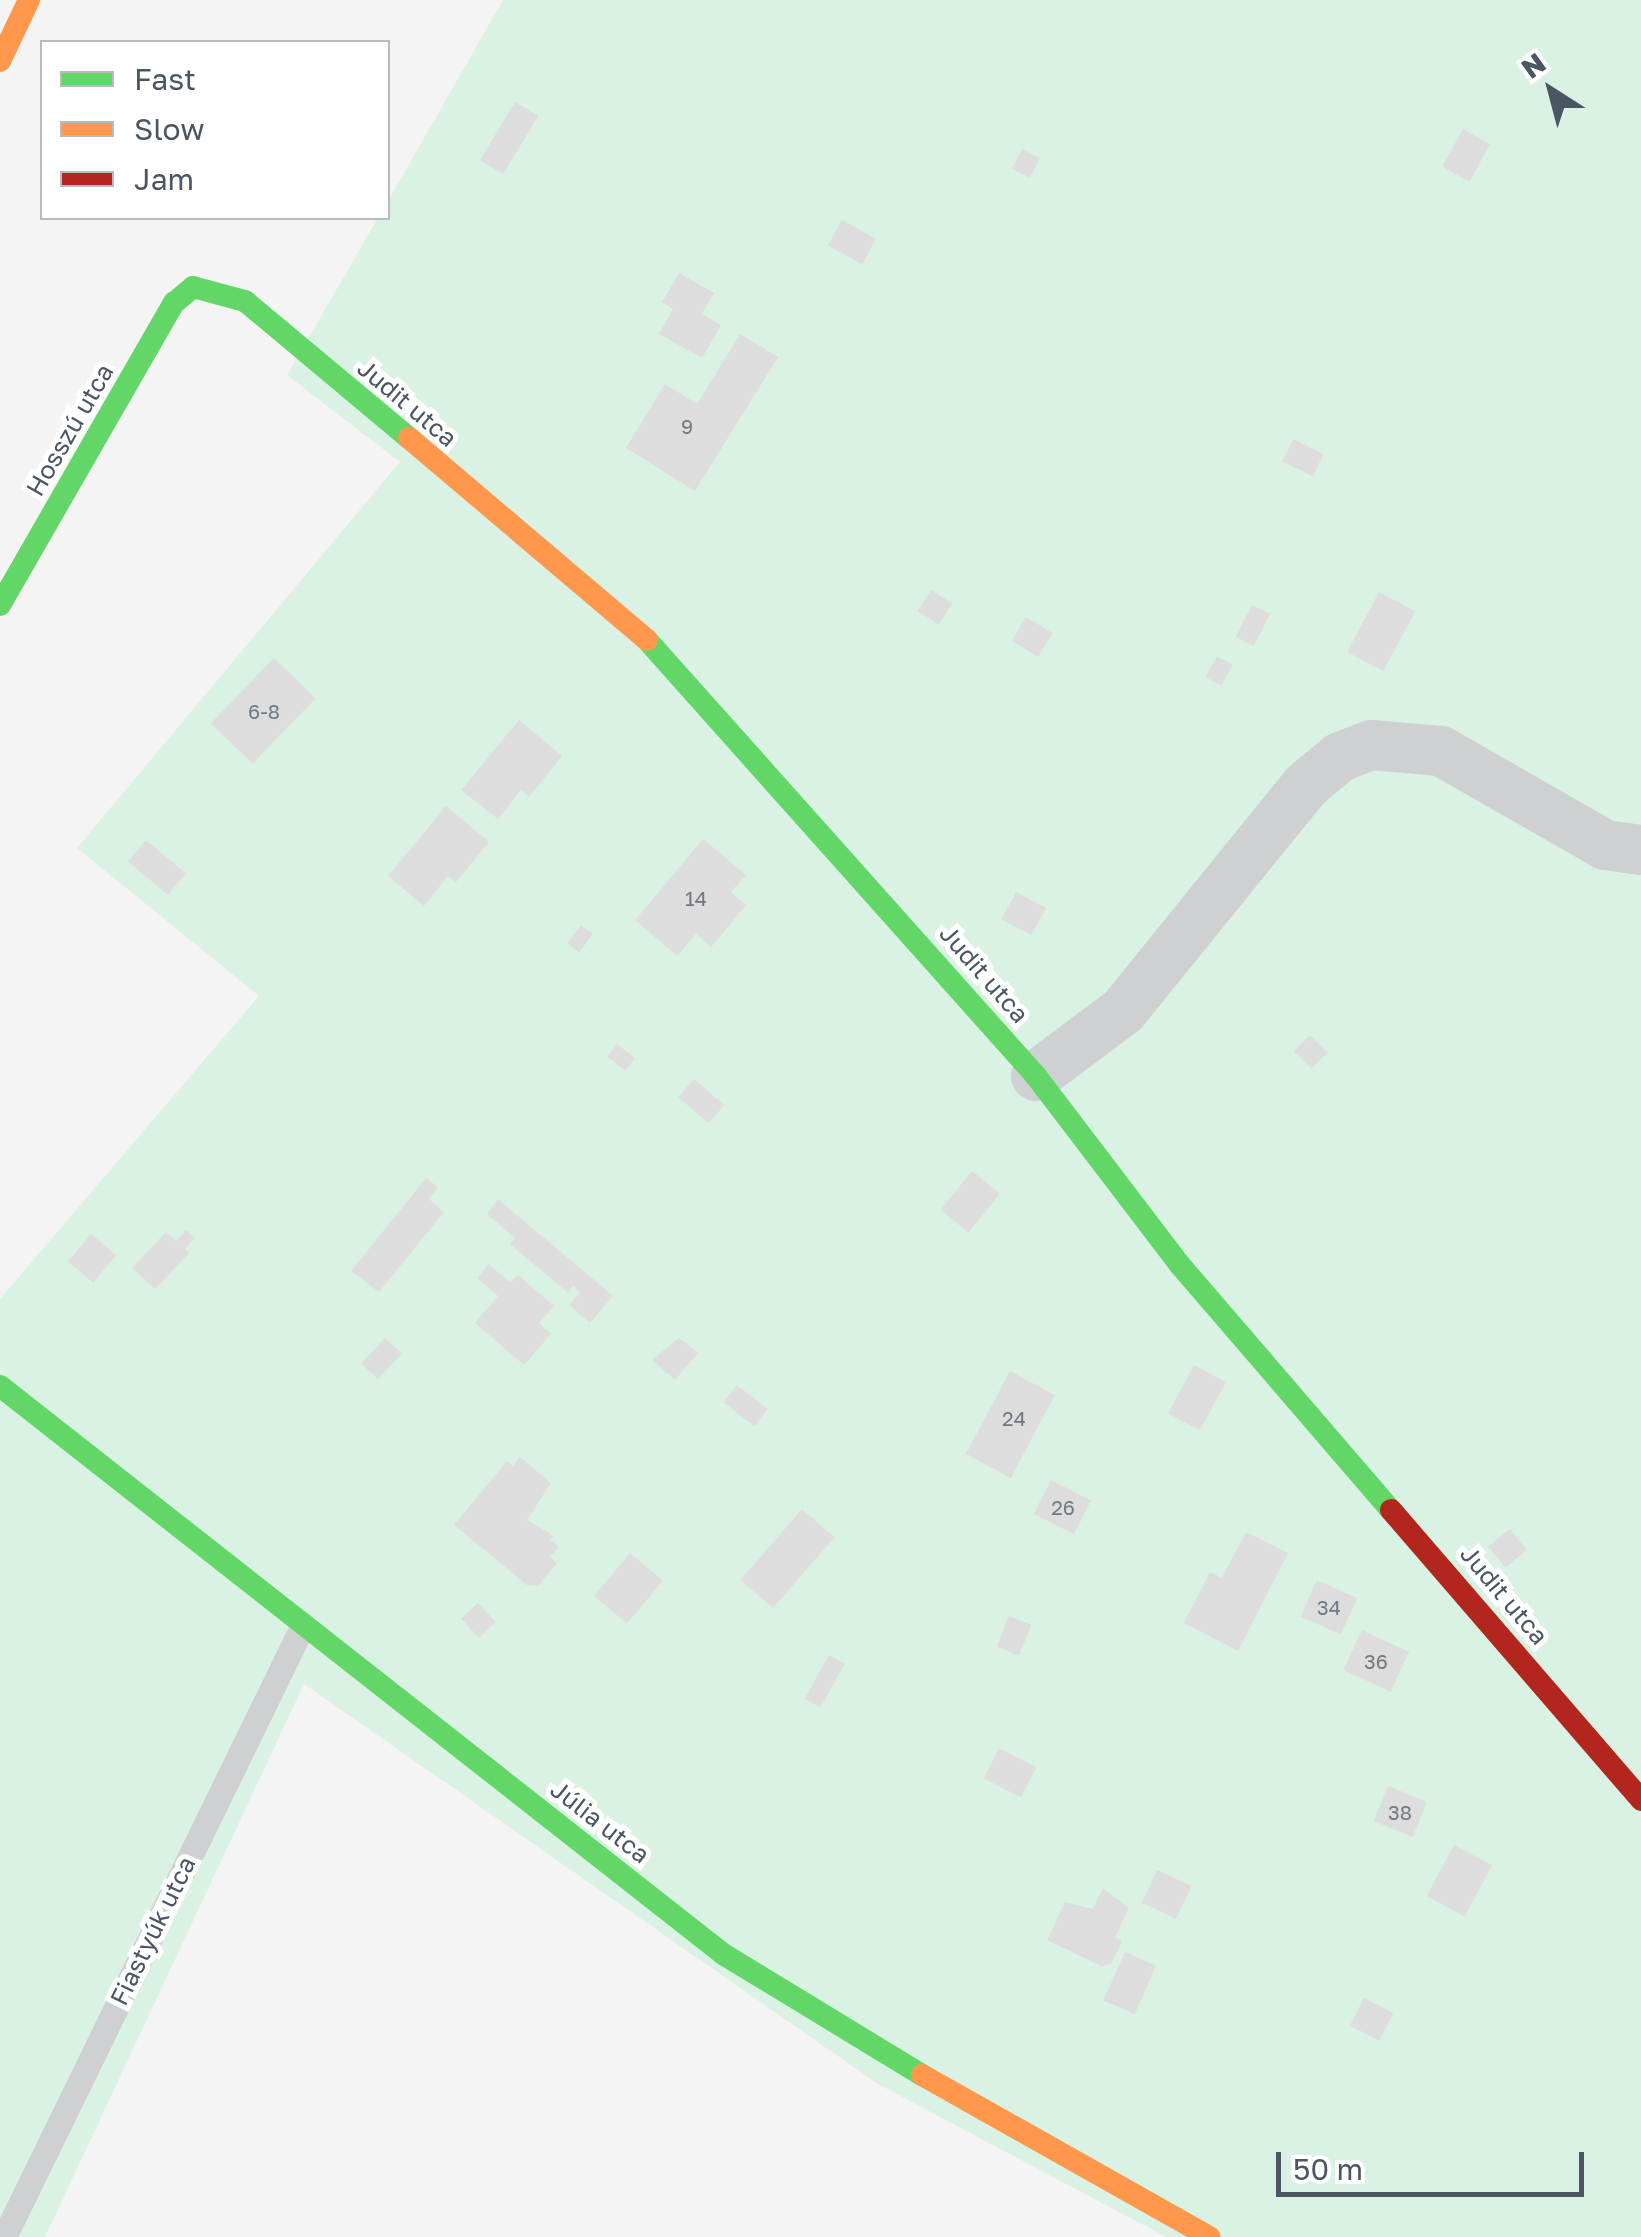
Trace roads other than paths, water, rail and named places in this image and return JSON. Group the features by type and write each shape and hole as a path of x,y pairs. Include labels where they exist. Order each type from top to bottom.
{"main road":[{"path":"0,61 29,0"},
{"name":"Hosszú utca","path":"0,605 174,304 193,287"},
{"name":"Judit utca","path":"193,287 218,288 245,301 606,602 688,678 1036,1076 1180,1265 1641,1800"},
{"name":"Júlia utca","path":"0,1386 723,1954 892,2058 1194,2233"}],"street":[{"path":"1036,1076 1123,1011 1305,786 1340,757 1372,745 1441,751 1605,846 1641,850"}],"lane":[{"name":"Fiastyúk utca","path":"4,2237 302,1626"}]}
